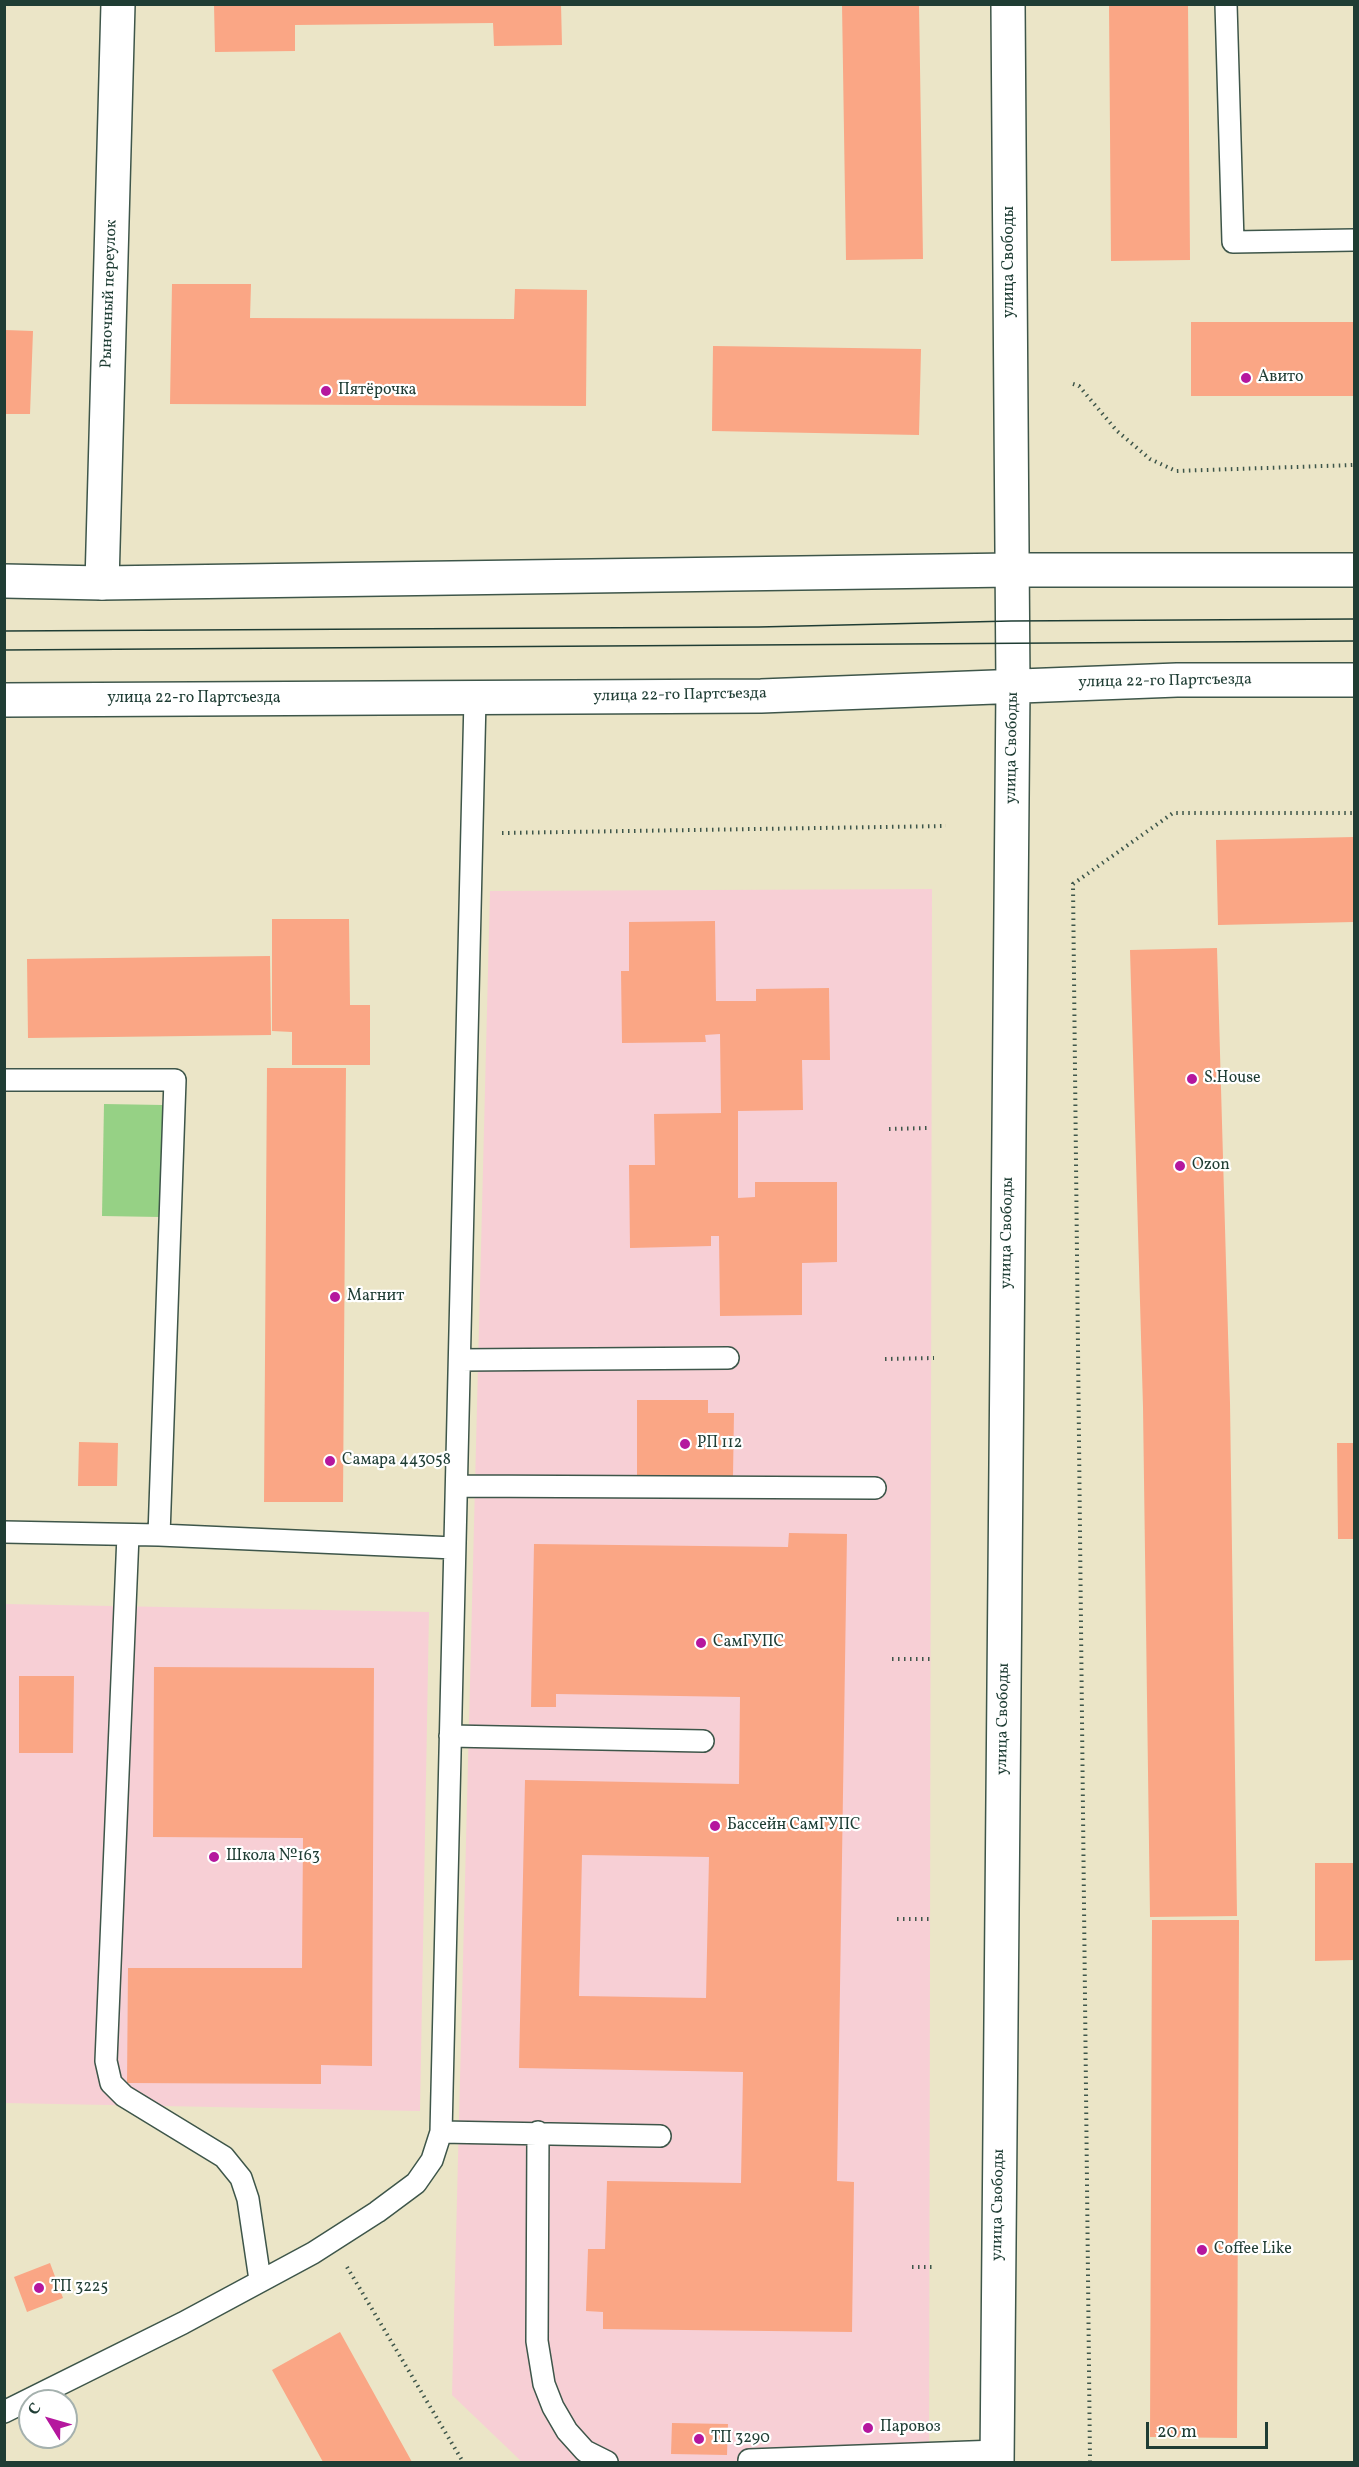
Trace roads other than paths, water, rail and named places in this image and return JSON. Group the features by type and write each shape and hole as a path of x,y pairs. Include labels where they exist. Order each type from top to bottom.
{"main road":[{"name":"Рыночный переулок","path":"102,583 118,4"},
{"name":"улица Свободы","path":"997,2457 1013,687 1008,4"},
{"path":"4,581 102,583 1011,570 1354,570"},
{"name":"улица 22-го Партсъезда","path":"4,700 761,696 1177,680 1354,680"}],"lane":[{"path":"1226,4 1233,242 1354,240"},
{"path":"4,2412 183,2323 332,2241 416,2183 432,2160 441,2132 475,699"},
{"path":"4,1080 175,1080 159,1535"},
{"path":"460,1359 728,1358"},
{"path":"457,1486 875,1488"},
{"path":"4,1532 159,1535 454,1548"},
{"path":"128,1535 106,2061 111,2083 124,2096 224,2157 241,2178 248,2199 260,2280"},
{"path":"450,1736 703,1741"},
{"path":"441,2132 660,2136"},
{"path":"538,2132 537,2341 544,2384 553,2407 567,2431 585,2451 607,2463"},
{"path":"749,2463 749,2460 997,2457"}],"tram line":[{"path":"4,631 759,627 1011,621 1354,619"},
{"path":"4,650 1354,641"}],"place":[{"name":"Авито","path":"1246,378"},
{"name":"Пятёрочка","path":"326,391"},
{"name":"S.House","path":"1192,1079"},
{"name":"Ozon","path":"1180,1166"},
{"name":"Магнит","path":"335,1297"},
{"name":"РП 112","path":"685,1444"},
{"name":"Самара 443058","path":"330,1461"},
{"name":"СамГУПС","path":"701,1643"},
{"name":"Бассейн СамГУПС","path":"715,1826"},
{"name":"Школа №163","path":"214,1857"},
{"name":"Coffee Like","path":"1202,2250"},
{"name":"ТП 3225","path":"39,2288"},
{"name":"Паровоз","path":"868,2428"},
{"name":"ТП 3290","path":"699,2439"}]}
